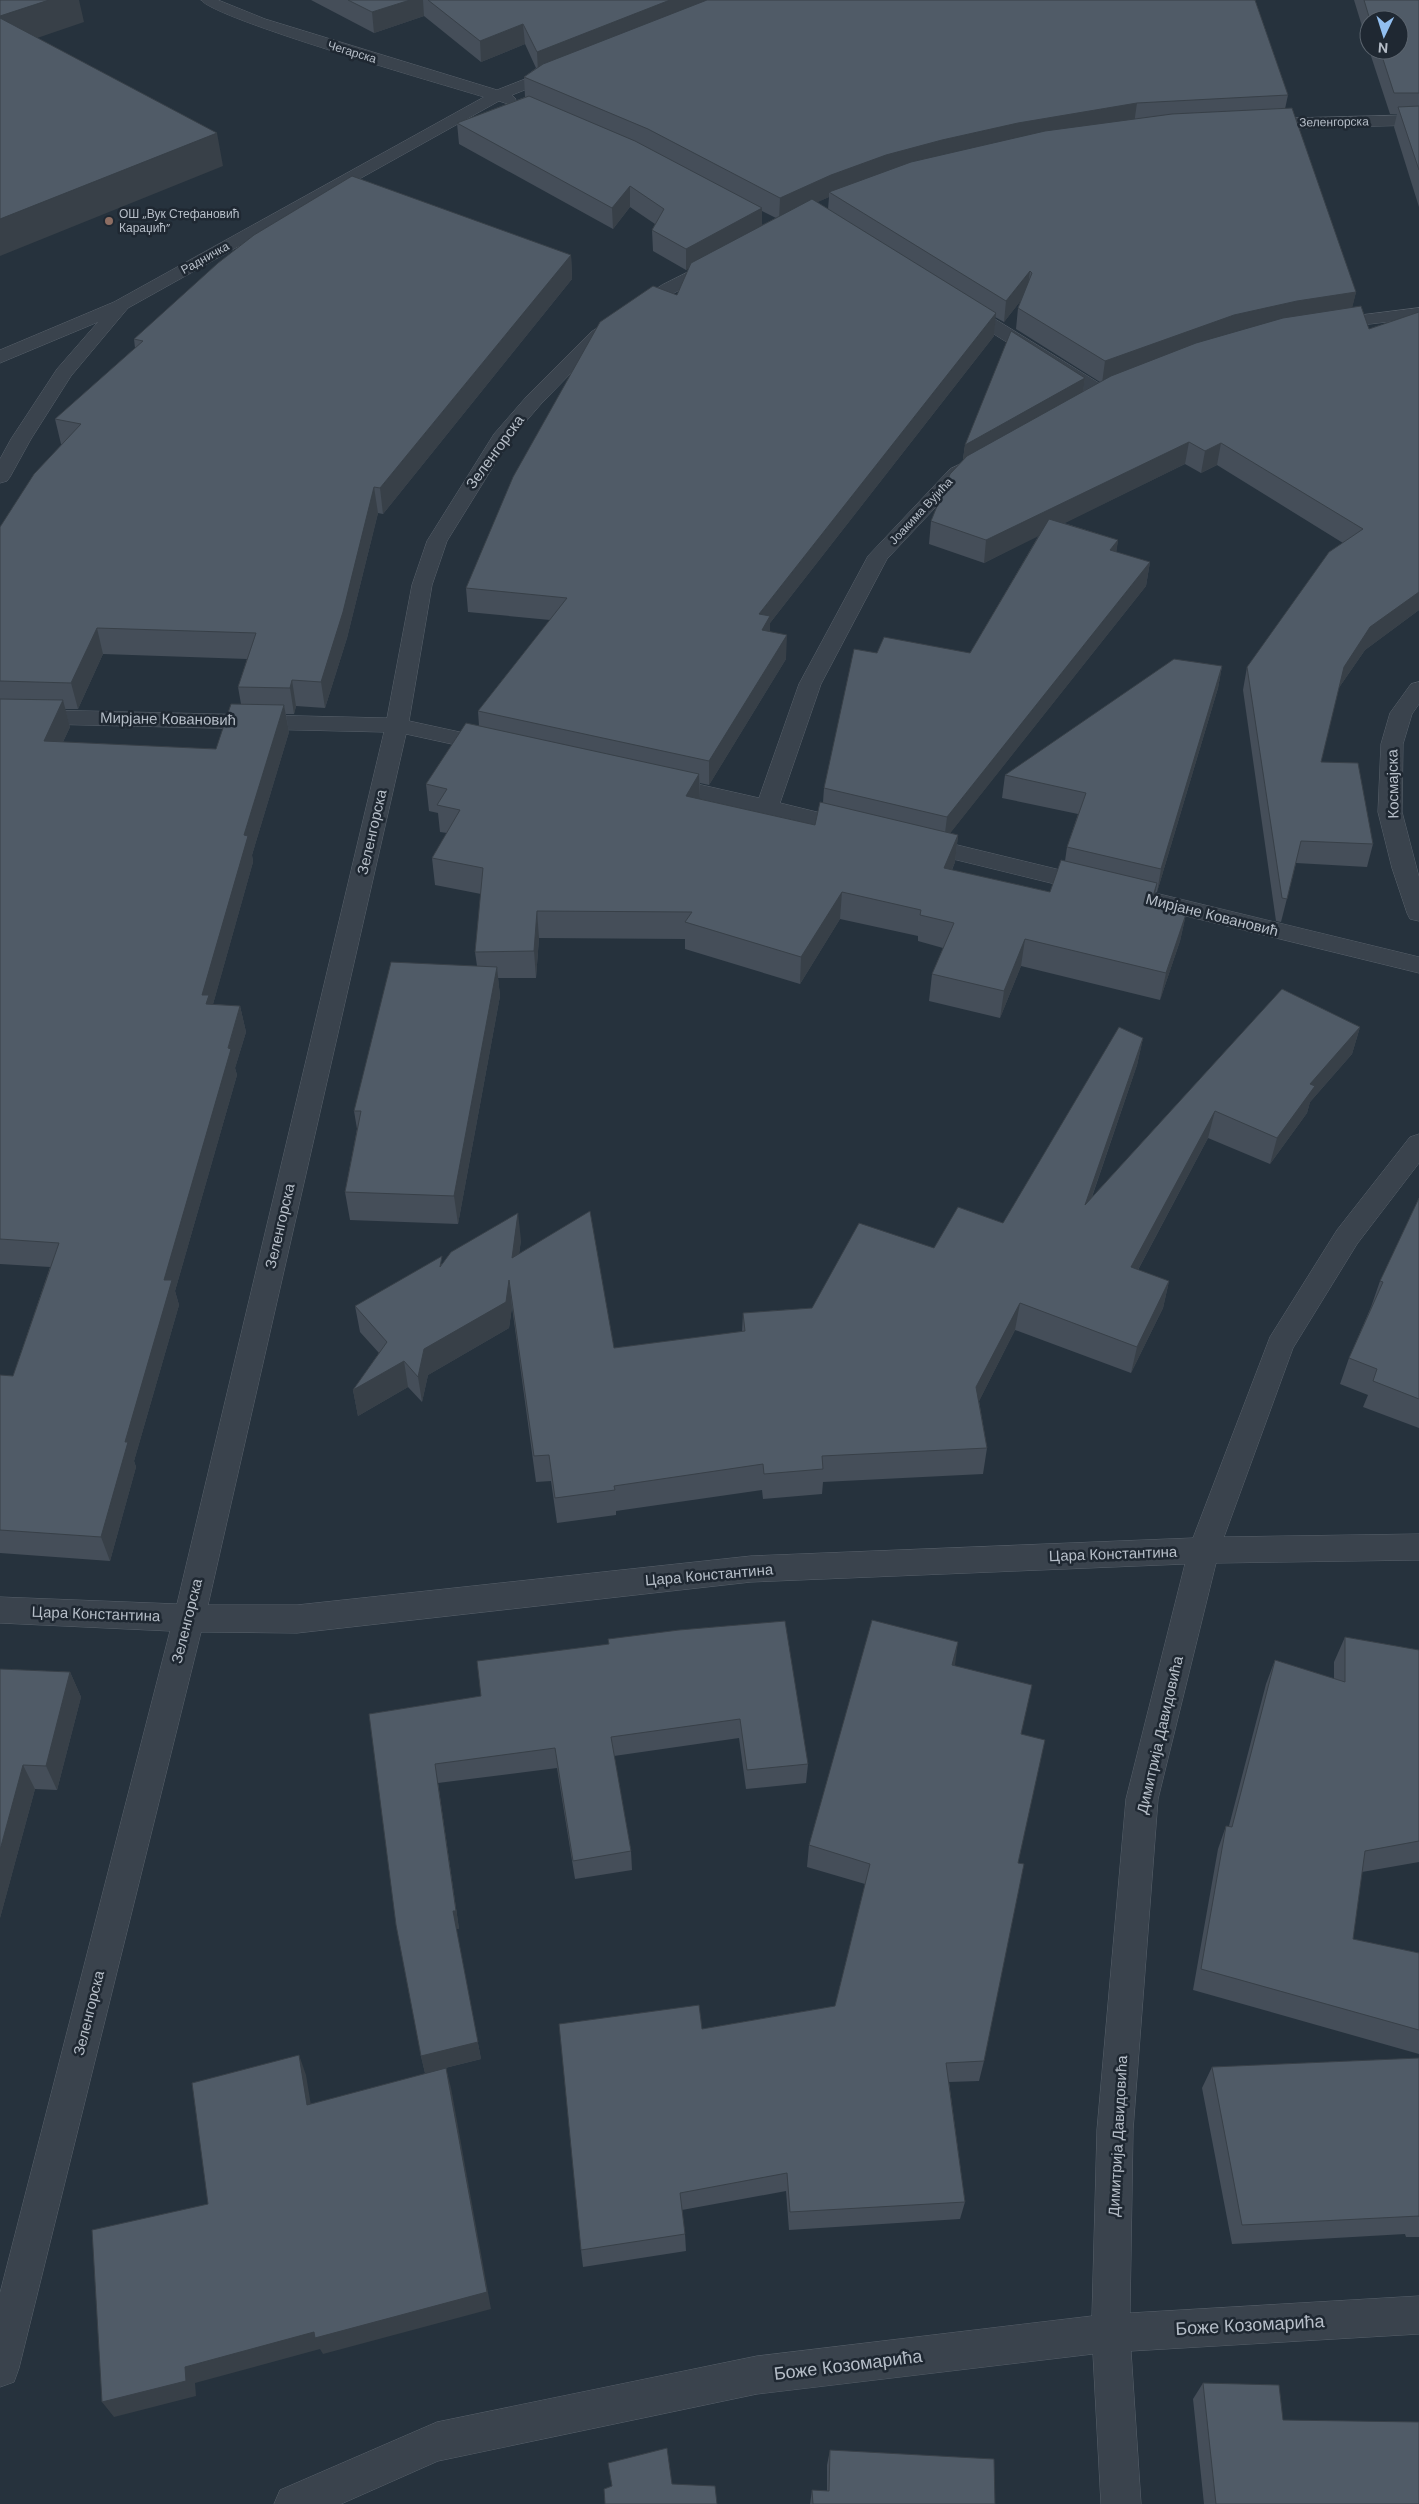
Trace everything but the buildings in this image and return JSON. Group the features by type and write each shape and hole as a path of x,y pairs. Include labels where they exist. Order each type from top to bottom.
{"street":[{"name":"Чегарска","path":"208,0 240,15 344,50 499,95 523,105"},
{"path":"499,95 576,64"},
{"name":"Радничка","path":"0,477 21,439 64,373 122,304 499,95"},
{"name":"Зеленгорска","path":"1249,124 1419,120"},
{"name":"Зеленгорска","path":"0,2368 188,1618 397,725 422,585 437,541 501,438 534,400 597,336 668,289 736,252"},
{"path":"952,300 1100,393"},
{"path":"0,357 122,304"},
{"path":"1312,327 1376,317 1419,313"},
{"name":"Јоакима Вујића","path":"767,807 810,684 878,556 958,473 991,454"},
{"name":"Космајска","path":"1419,689 1401,713 1392,744 1390,812 1404,868 1419,913"},
{"name":"Мирјане Ковановић","path":"0,716 397,725 514,751"},
{"path":"640,779 872,832"},
{"name":"Мирјане Ковановић","path":"901,839 1419,965"},
{"name":"Димитрија Давидовића","path":"1121,2504 1111,2333 1115,2130 1142,1799 1204,1550 1280,1345 1347,1237 1419,1144"},
{"name":"Цара Константина","path":"0,1610 188,1618 297,1619 751,1569 1204,1550 1419,1547"},
{"name":"Боже Козомарића","path":"294,2504 437,2442 757,2375 1111,2333 1419,2315"}],"place":[{"name":"ОШ „Вук Стефановић Караџић”","path":"109,221"}]}
